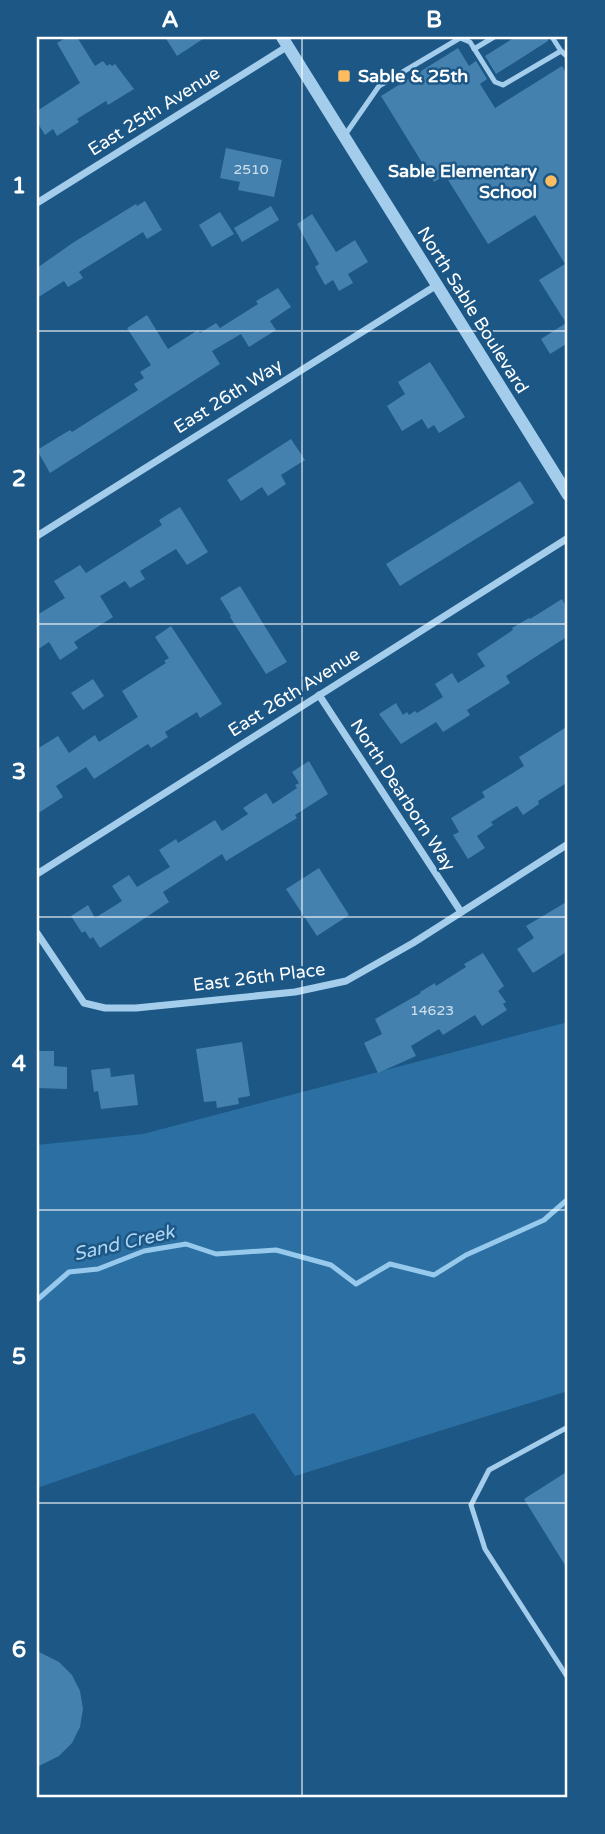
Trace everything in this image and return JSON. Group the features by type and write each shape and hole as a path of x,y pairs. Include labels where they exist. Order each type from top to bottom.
{"street":[{"name":"North Sable Boulevard","path":"285,41 437,285 564,479 568,495"},
{"name":"East 25th Avenue","path":"37,204 285,41"},
{"name":"East 26th Way","path":"37,536 437,285"},
{"name":"East 26th Avenue","path":"37,874 568,538"},
{"name":"North Dearborn Way","path":"319,695 461,912"},
{"name":"East 26th Place","path":"37,933 84,1003 105,1008 136,1008 295,992 346,981 413,943 568,844"}],"lane":[{"path":"474,49 494,37"},
{"path":"552,37 568,57"},
{"path":"344,136 379,86 460,38 470,42 495,82 503,85 561,51"},
{"path":"568,1427 489,1470 471,1505 485,1549 568,1678"}],"shaded area":[{"path":"568,1022 568,1391 295,1476 254,1413 37,1488 37,1145 143,1134"}],"building":[{"path":"67,37 77,37 95,66 103,61 107,66 115,64 134,89 108,105 106,101 77,119 79,122 57,136 53,129 45,135 37,122 37,111 80,83 57,43"},
{"path":"165,37 206,37 177,56"},
{"path":"515,37 547,37 548,41 496,74 485,56"},
{"path":"458,48 469,66 476,61 487,79 480,84 495,108 562,66 568,76 568,343 550,354 541,339 566,323 539,280 565,264 535,215 488,244 445,175 434,182 381,96"},
{"path":"226,148 282,160 274,197 238,190 240,182 220,178"},
{"path":"145,201 162,230 147,239 143,232 79,272 83,278 68,287 64,281 37,298 37,268 74,242"},
{"path":"271,206 279,220 242,242 234,228"},
{"path":"220,212 234,234 212,247 199,225"},
{"path":"312,214 336,252 355,240 368,262 348,274 353,283 339,291 333,280 325,285 315,267 319,264 297,224"},
{"path":"278,288 291,307 270,321 276,330 249,347 241,334 212,351 220,364 50,473 37,450 70,430 72,432 138,390 134,384 144,378 140,372 151,365 127,328 147,315 168,349 198,330 200,333 216,323 220,328"},
{"path":"430,362 465,417 439,433 434,425 428,429 422,419 402,431 387,406 405,394 398,382"},
{"path":"291,439 305,460 281,475 286,484 268,496 262,487 241,501 227,480"},
{"path":"520,481 534,503 400,586 386,564"},
{"path":"180,507 208,552 187,565 176,549 140,571 145,579 130,588 125,581 100,596 113,617 74,642 78,648 60,660 49,642 37,650 37,615 65,598 54,581 80,565 86,573 162,525 159,520"},
{"path":"240,586 287,662 266,674 220,598"},
{"path":"562,599 568,610 568,636 506,676 510,683 467,710 470,715 443,732 436,722 401,744 379,714 396,703 403,715 407,712 409,715 415,711 417,713 443,697 435,684 452,673 458,683 485,666 477,654 513,630 512,628"},
{"path":"171,626 222,704 200,718 197,712 165,732 168,737 151,748 148,744 94,779 86,767 56,786 63,797 37,814 37,749 58,736 69,753 95,735 99,742 138,717 122,691 166,663 164,661 169,658 155,637"},
{"path":"93,679 104,696 83,710 71,693"},
{"path":"568,726 568,782 538,801 539,804 523,815 517,806 491,822 493,825 477,836 485,848 468,859 453,835 459,832 451,818 485,797 482,792 524,766 519,757"},
{"path":"309,761 328,794 295,815 297,818 226,861 222,854 163,892 169,902 100,948 93,937 90,939 85,931 82,933 71,916 88,905 95,918 122,901 112,886 129,875 137,887 170,867 159,850 176,839 178,843 215,820 222,831 248,814 243,808 266,793 273,804 297,788 295,785 299,783 292,772"},
{"path":"319,868 349,915 317,936 286,889"},
{"path":"568,901 568,951 533,973 517,949 534,938 526,926"},
{"path":"483,953 504,986 498,991 506,1002 503,1004 507,1010 482,1026 475,1015 443,1035 439,1029 411,1046 416,1056 378,1073 364,1043 382,1034 375,1019 435,983 436,986"},
{"path":"242,1042 250,1096 238,1098 239,1104 217,1108 216,1101 204,1102 196,1049"},
{"path":"37,1051 54,1051 54,1066 67,1067 67,1089 37,1088"},
{"path":"110,1068 111,1077 134,1074 138,1105 101,1109 98,1091 94,1092 91,1070"},
{"path":"568,1471 568,1570 524,1499"},
{"path":"37,1651 59,1662 72,1675 80,1691 83,1709 80,1727 72,1743 59,1756 37,1767"}],"waterway":[{"name":"Sand Creek","path":"37,1300 69,1272 98,1269 144,1251 186,1244 216,1254 276,1250 331,1265 356,1284 390,1264 434,1275 466,1255 544,1220 568,1199"}],"place":[{"name":"Sable & 25th","path":"344,76"},
{"name":"Sable Elementary School","path":"551,181"}]}
